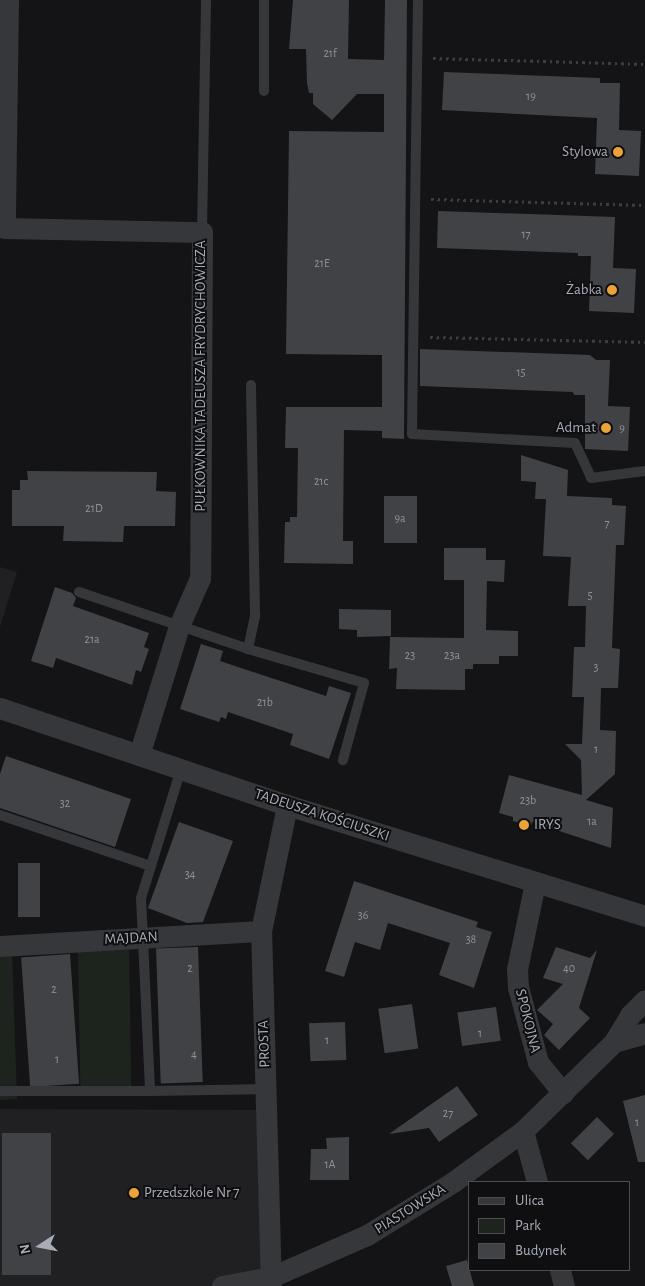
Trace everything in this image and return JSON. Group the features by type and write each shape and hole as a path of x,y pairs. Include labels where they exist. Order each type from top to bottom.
{"street":[{"name":"PUŁKOWNIKA TADEUSZA FRYDRYCHOWICZA","path":"8,0 4,51 2,228 202,232 200,578 179,626 139,755"},
{"name":"TADEUSZA KOŚCIUSZKI","path":"0,708 287,805 645,916"},
{"name":"PROSTA","path":"271,1281 261,931 287,805"},
{"name":"SPOKOJNA","path":"536,883 517,969 518,987 538,1062 563,1093"},
{"name":"MAJDAN","path":"0,946 261,931"},
{"name":"PIASTOWSKA","path":"222,1286 271,1281 367,1235 453,1182 523,1131 614,1042 630,1015 645,1000"},
{"name":"PIASTOWSKA","path":"614,1042 645,1033"},
{"path":"523,1131 537,1181"},
{"path":"560,1271 564,1286"}],"lane":[{"path":"202,232 206,0"},
{"path":"264,0 264,91"},
{"path":"418,0 412,434 575,443 591,478 645,471"},
{"path":"248,649 254,615 251,386"},
{"path":"79,592 248,649 364,683 343,760"},
{"path":"150,1091 140,938 141,898 181,769"},
{"path":"0,815 150,866"},
{"path":"0,1091 266,1089"}],"path":[{"path":"431,67 431,58 645,64"},
{"path":"427,209 428,190"},
{"path":"428,199 645,205"},
{"path":"424,336 645,342"}],"shaded area":[{"path":"0,567 17,572 0,627"},
{"name":"Przedszkole Nr 7","path":"0,1109 267,1110 271,1277 222,1286 0,1286"}],"green space":[{"path":"129,950 131,1088 80,1089 78,951"},
{"path":"12,953 17,1099 0,1100 0,954"}],"building":[{"path":"293,0 349,0 348,59 384,60 385,0 407,0 404,439 382,438 382,431 344,430 343,541 353,541 353,564 284,563 285,522 290,522 290,517 297,517 298,448 285,448 286,407 382,407 382,355 286,354 289,131 384,132 384,94 357,94 332,120 313,104 313,93 309,93 307,83 306,49 289,49"},
{"path":"444,72 600,78 600,83 620,83 619,130 641,131 639,176 595,174 597,118 442,110"},
{"path":"438,211 615,217 613,268 636,269 634,313 589,311 591,256 578,256 578,253 437,248"},
{"path":"420,349 590,355 596,360 610,360 608,406 630,407 628,451 585,449 585,395 574,395 573,392 420,386"},
{"path":"521,455 568,470 567,496 612,498 612,505 626,506 624,545 616,545 612,648 620,649 618,688 601,688 600,730 616,731 615,774 586,800 613,808 611,848 532,822 531,826 513,821 513,817 499,813 509,775 582,795 581,760 565,744 582,744 584,697 572,697 574,647 585,647 586,606 568,606 571,557 543,556 546,499 535,499 536,482 521,481"},
{"path":"27,471 157,472 156,491 176,492 175,526 124,526 123,542 63,541 64,526 12,526 12,490 20,490 20,480 28,480"},
{"path":"384,496 417,496 417,543 384,543"},
{"path":"444,548 486,548 486,560 505,560 504,582 487,581 486,630 518,631 518,656 499,656 499,664 473,664 473,669 465,669 465,690 396,689 397,668 389,669 390,637 464,638 464,580 444,580"},
{"path":"55,587 72,593 76,598 73,606 149,633 144,647 149,649 141,672 136,670 132,685 56,658 53,668 31,661"},
{"path":"339,609 391,610 391,636 357,637 357,630 339,629"},
{"path":"201,644 223,651 220,661 326,696 329,686 351,693 329,759 290,745 293,734 228,712 226,719 221,717 219,722 180,709"},
{"path":"6,756 131,799 115,847 0,808 0,774"},
{"path":"179,822 233,841 203,922 187,923 148,908"},
{"path":"18,863 40,863 40,917 18,917"},
{"path":"354,881 478,922 476,927 492,932 474,988 439,975 450,943 388,923 380,950 355,942 344,977 325,971"},
{"path":"198,947 203,1082 161,1083 156,948"},
{"path":"556,947 590,958 597,950 579,1008 590,1018 559,1050 544,1035 553,1024 537,1010 563,984 543,978"},
{"path":"70,954 79,1084 30,1087 21,957"},
{"path":"412,1004 418,1049 385,1053 378,1009"},
{"path":"496,1007 501,1041 462,1046 457,1012"},
{"path":"345,1022 346,1060 310,1061 309,1023"},
{"path":"457,1086 478,1115 439,1142 429,1128 389,1134"},
{"path":"645,1095 645,1162 638,1162 623,1101"},
{"path":"597,1117 614,1134 588,1160 571,1143"},
{"path":"2,1133 51,1133 51,1275 2,1275"},
{"path":"349,1137 349,1180 310,1180 311,1149 327,1149 326,1138"},
{"path":"467,1260 468,1271 470,1271 474,1286 452,1286 446,1266"}],"place":[{"name":"Stylowa","path":"618,152"},
{"name":"Żabka","path":"612,290"},
{"name":"Admat","path":"606,428"},
{"name":"IRYS","path":"524,825"},
{"name":"Przedszkole Nr 7","path":"134,1193"}]}
